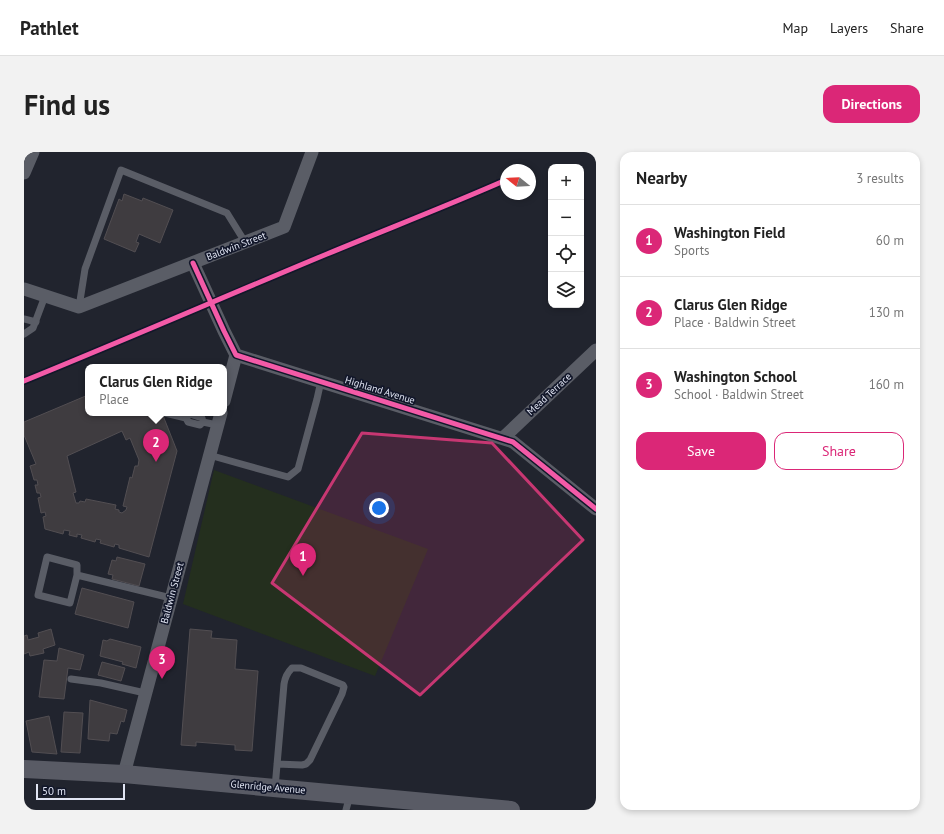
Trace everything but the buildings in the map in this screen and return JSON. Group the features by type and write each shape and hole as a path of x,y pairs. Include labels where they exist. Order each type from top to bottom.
{"street":[{"path":"24,173 33,152"},
{"name":"Baldwin Street","path":"79,307 284,227 312,152"},
{"path":"193,263 236,355 227,389"},
{"path":"24,289 79,307"},
{"name":"Mead Terrace","path":"503,438 596,350"},
{"name":"Highland Avenue","path":"236,355 513,442 596,509"},
{"name":"Baldwin Street","path":"124,774 219,419"},
{"name":"Glenridge Avenue","path":"24,768 124,774 275,788 348,802 511,810"}],"lane":[{"path":"79,307 85,269 121,170 228,213 245,242"},
{"path":"24,334 33,328 45,296"},
{"path":"24,319 36,322"},
{"path":"209,455 288,477 298,469 321,381"},
{"path":"178,416 186,418 188,416"},
{"path":"196,416 202,418 203,422 219,419"},
{"path":"47,557 77,565 77,575 70,603 38,595 47,557"},
{"path":"77,575 171,598"},
{"path":"275,788 277,764 284,684 288,672 292,668 301,668 343,684 344,687 342,694 310,760 306,764 302,765 277,764"},
{"path":"71,680 101,683 145,693"}],"highlighted area":[{"path":"362,433 492,443 583,540 420,695 272,583"}],"green space":[{"path":"214,470 428,549 375,676 183,604"}],"cycle path":[{"path":"24,381 500,183"},
{"path":"193,263 236,355 513,442 596,509"}],"place":[{"name":"Clarus Glen Ridge","path":"156,462"},
{"name":"Washington Field","path":"303,576"},
{"name":"Washington School","path":"162,679"}]}
